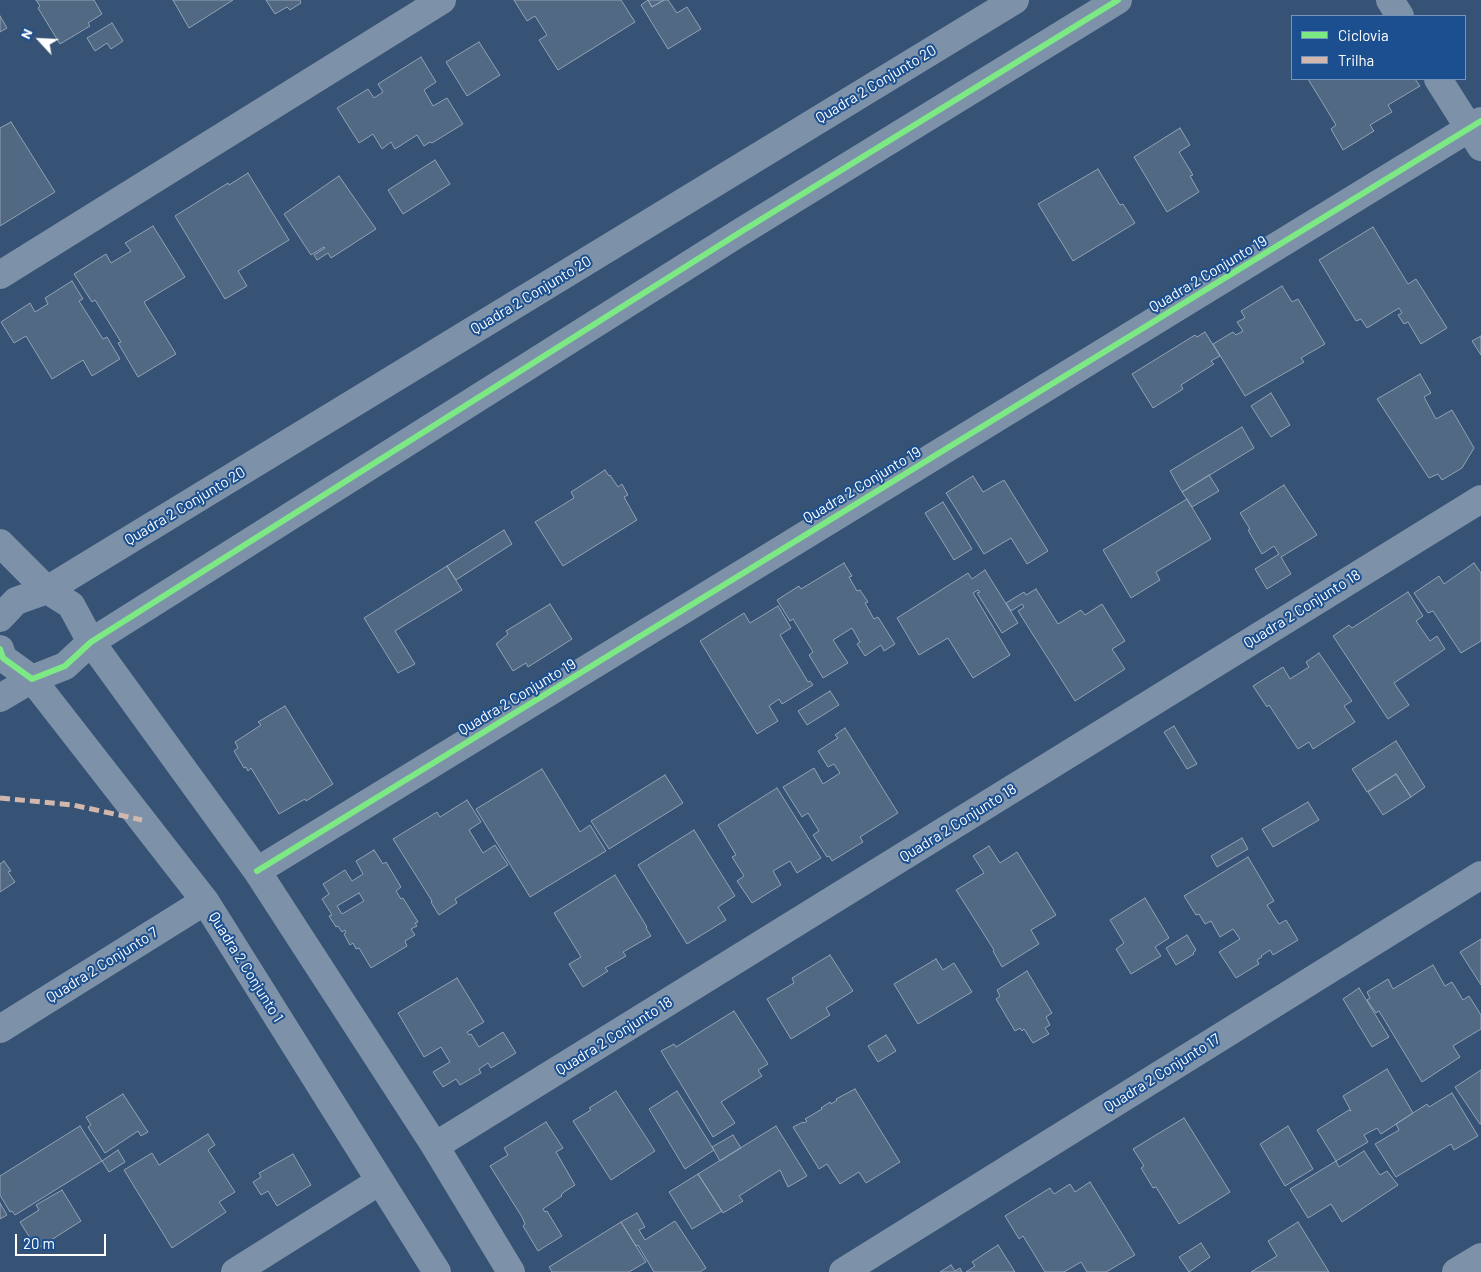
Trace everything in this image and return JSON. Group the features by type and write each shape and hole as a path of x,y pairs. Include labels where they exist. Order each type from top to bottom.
{"street":[{"path":"0,275 442,0"},
{"name":"Quadra 2 Conjunto 20","path":"0,618 16,601 47,590 1014,0"},
{"path":"0,698 32,679 65,666 91,642 739,233 1118,0"},
{"path":"1390,0 1399,15"},
{"path":"1439,80 1477,132"},
{"name":"Quadra 2 Conjunto 19","path":"257,871 1477,132"},
{"name":"Quadra 2 Conjunto 18","path":"435,1146 1481,499"},
{"path":"0,543 47,590 71,605 91,642 257,871 435,1146 511,1272"},
{"name":"Quadra 2 Conjunto 1","path":"0,649 3,658 32,679 205,901 437,1272"},
{"name":"Quadra 2 Conjunto 17","path":"843,1272 1481,874"},
{"name":"Quadra 2 Conjunto 7","path":"0,1029 205,901"},
{"path":"235,1272 380,1181"},
{"path":"1456,1272 1481,1257"}],"building":[{"path":"36,0 94,0 102,14 88,23 90,26 60,44 38,8 40,6"},
{"path":"173,0 233,0 189,28"},
{"path":"266,0 300,0 301,3 290,10 287,7 275,14"},
{"path":"514,0 621,0 635,22 558,70 539,40 547,35 535,16 527,21"},
{"path":"648,0 664,0 652,7"},
{"path":"648,0 652,7 664,0 668,0 677,13 687,7 701,29 668,49 641,5"},
{"path":"0,16 7,28 0,32"},
{"path":"112,23 123,41 111,49 107,43 95,51 87,38"},
{"path":"479,42 500,75 467,96 446,62"},
{"path":"421,57 436,82 424,90 433,106 447,98 463,124 424,146 417,135 395,149 391,142 382,149 373,134 359,143 337,108 368,89 374,98 383,92 378,84"},
{"path":"1309,80 1416,80 1420,86 1388,105 1392,112 1370,125 1374,131 1343,150 1331,129 1336,125"},
{"path":"11,122 55,192 0,226 0,128"},
{"path":"1180,128 1190,145 1179,152 1193,175 1190,176 1199,192 1167,212 1134,157"},
{"path":"435,160 450,184 403,214 388,190"},
{"path":"1098,169 1120,205 1123,204 1135,223 1073,261 1038,204"},
{"path":"248,173 289,240 238,271 247,286 225,299 175,216 228,183 229,185"},
{"path":"339,176 376,229 331,258 328,253 317,260 314,255 325,248 311,255 284,214"},
{"path":"153,226 185,277 144,302 176,354 138,377 118,343 121,342 95,300 92,302 74,274 106,254 111,263 131,251 125,243"},
{"path":"1373,227 1408,284 1416,279 1447,328 1421,344 1408,322 1404,324 1398,315 1402,313 1399,308 1367,328 1361,319 1356,321 1319,260"},
{"path":"72,281 83,299 79,301 103,339 107,337 120,359 92,376 83,360 52,379 26,336 14,343 1,322 30,303 35,312 48,304 45,298"},
{"path":"1282,286 1292,302 1298,299 1325,344 1301,358 1304,362 1245,396 1213,344 1233,332 1236,335 1243,331 1237,322 1245,318 1241,311"},
{"path":"1205,332 1220,356 1211,361 1214,364 1181,385 1183,389 1153,408 1132,374 1195,335 1197,337"},
{"path":"1481,336 1481,355 1472,341"},
{"path":"1420,374 1431,393 1424,397 1436,419 1452,410 1474,448 1462,468 1442,480 1438,474 1429,478 1377,399"},
{"path":"1271,393 1290,425 1271,437 1251,406"},
{"path":"1242,427 1254,448 1182,492 1170,471"},
{"path":"605,470 618,487 622,484 628,495 624,497 637,520 563,566 535,522 574,498 571,492"},
{"path":"1209,475 1219,491 1192,507 1182,492"},
{"path":"973,476 983,492 1004,480 1048,551 1027,564 1011,538 984,554 946,493"},
{"path":"1284,485 1317,535 1281,557 1291,574 1267,589 1255,569 1279,554 1274,546 1262,554 1240,513"},
{"path":"1187,499 1211,539 1156,572 1160,580 1131,598 1103,550"},
{"path":"943,502 972,549 954,560 925,513"},
{"path":"504,530 512,544 456,580 447,566"},
{"path":"844,563 852,576 849,577 857,591 860,590 868,602 865,603 874,619 878,617 895,644 884,651 881,645 865,656 857,644 860,642 852,628 833,640 848,663 823,678 809,655 813,652 793,619 790,621 777,600 799,586 801,589"},
{"path":"1474,563 1481,573 1481,641 1461,653 1433,611 1428,613 1414,593 1439,576 1444,584"},
{"path":"447,566 462,590 395,631 415,664 398,673 364,618"},
{"path":"985,570 1018,623 1002,633 977,593 980,592 978,590 973,593 1010,655 973,678 948,638 919,655 897,618 968,573 972,579"},
{"path":"1036,589 1058,624 1081,610 1085,615 1102,604 1125,641 1112,649 1125,669 1075,701 1018,611 1024,607 1022,604 1011,611 1006,603 1024,592 1026,595"},
{"path":"1408,592 1423,616 1416,621 1430,641 1437,636 1445,649 1394,683 1409,705 1388,719 1333,636 1349,625 1352,628"},
{"path":"550,604 572,639 528,667 526,663 513,671 496,644 508,634 506,631"},
{"path":"778,606 791,628 780,635 808,682 810,681 813,685 782,704 779,699 769,706 778,721 757,734 700,641 744,613 750,623"},
{"path":"1319,653 1352,701 1344,706 1355,722 1313,749 1309,742 1298,749 1269,705 1267,707 1253,686 1283,667 1290,679 1309,667 1306,662"},
{"path":"830,691 839,705 807,725 798,711"},
{"path":"285,706 333,784 306,801 305,799 279,814 251,768 248,771 246,767 244,768 234,751 238,748 235,742 261,725 258,722"},
{"path":"1174,726 1197,764 1187,769 1164,732"},
{"path":"845,728 898,813 860,837 863,842 832,861 829,856 827,857 813,835 819,831 808,813 802,817 783,787 814,768 823,784 840,773 834,764 828,767 818,751 838,738 835,735"},
{"path":"1396,741 1425,787 1411,797 1396,774 1367,792 1352,769"},
{"path":"542,769 580,832 590,825 606,851 530,897 476,809"},
{"path":"1396,774 1411,797 1383,815 1368,792"},
{"path":"665,775 683,803 609,849 591,821"},
{"path":"777,788 821,858 797,873 790,861 773,871 781,885 752,903 737,881 744,876 732,857 736,855 718,825"},
{"path":"467,800 481,822 469,830 483,853 495,845 508,865 455,899 457,903 439,915 393,839 437,812 440,817"},
{"path":"1308,802 1319,820 1273,847 1262,829"},
{"path":"694,830 735,896 718,907 726,920 687,944 638,865"},
{"path":"1242,838 1248,849 1217,867 1211,856"},
{"path":"989,846 1000,863 1017,852 1056,915 1031,930 1039,944 1002,967 994,950 956,890 984,873 973,856"},
{"path":"374,850 383,864 386,862 401,887 396,891 401,899 403,898 418,922 415,923 417,926 411,929 415,935 405,941 407,946 371,968 359,948 356,949 353,943 350,945 344,934 345,930 342,932 338,926 336,927 329,916 332,915 322,899 329,894 323,884 345,870 352,881 363,874 356,861","holes":["359,893 364,901 342,914 337,906"]},
{"path":"1248,857 1274,901 1267,905 1279,924 1286,920 1298,940 1273,955 1270,950 1257,960 1259,964 1236,978 1219,952 1240,939 1233,929 1220,937 1211,921 1205,924 1199,914 1196,915 1184,896"},
{"path":"4,861 11,871 8,872 15,882 0,892 0,864"},
{"path":"615,875 651,936 623,952 626,956 605,968 608,971 583,987 569,964 581,957 554,913"},
{"path":"1145,898 1169,938 1155,947 1161,956 1131,974 1116,949 1124,943 1110,920"},
{"path":"1187,935 1196,950 1194,954 1176,965 1166,948"},
{"path":"1481,939 1481,985 1460,952"},
{"path":"830,955 853,991 826,1008 830,1015 791,1039 767,999 794,983 792,978"},
{"path":"936,959 943,970 954,963 972,992 918,1024 894,984"},
{"path":"1433,965 1445,986 1452,982 1463,1000 1469,996 1481,1015 1481,1029 1453,1046 1460,1057 1422,1082 1379,1011 1376,1013 1367,1000 1370,998 1367,992 1388,979 1393,989"},
{"path":"1027,971 1052,1013 1046,1017 1050,1025 1045,1028 1049,1034 1033,1043 1024,1029 1022,1031 1020,1028 1015,1031 996,999 1000,996 997,990"},
{"path":"457,978 484,1022 467,1032 469,1035 471,1034 479,1047 503,1032 516,1053 491,1068 488,1063 479,1069 481,1073 460,1085 456,1079 443,1087 433,1072 450,1062 441,1047 424,1057 398,1013"},
{"path":"1359,988 1389,1037 1372,1047 1343,999"},
{"path":"734,1011 768,1064 758,1070 762,1076 721,1102 735,1123 713,1137 661,1051 674,1044 676,1047"},
{"path":"886,1035 896,1051 878,1062 868,1046"},
{"path":"1387,1069 1413,1113 1381,1134 1377,1128 1364,1135 1368,1142 1336,1161 1317,1130 1349,1110 1351,1111 1343,1096"},
{"path":"1481,1070 1481,1124 1480,1124 1455,1087"},
{"path":"855,1089 900,1162 866,1183 859,1172 840,1184 827,1164 819,1169 793,1127 804,1123 807,1121 805,1119 830,1102 831,1104 836,1099"},
{"path":"616,1091 655,1151 611,1180 573,1121 591,1110 589,1108"},
{"path":"677,1091 714,1150 685,1169 649,1109"},
{"path":"1452,1093 1478,1136 1454,1150 1451,1144 1396,1177 1375,1144 1399,1130 1396,1124 1427,1104 1429,1107"},
{"path":"123,1094 148,1132 141,1136 138,1131 105,1153 88,1127 91,1125 86,1117"},
{"path":"1184,1118 1230,1192 1179,1224 1156,1187 1153,1188 1141,1168 1144,1166 1133,1149"},
{"path":"546,1122 563,1148 556,1152 575,1185 543,1209 545,1212 547,1211 562,1236 538,1251 523,1226 525,1224 522,1217 490,1166 508,1155 504,1148"},
{"path":"80,1126 102,1161 15,1215 12,1211 10,1212 0,1195 0,1176"},
{"path":"776,1126 807,1176 788,1187 780,1170 739,1196 743,1201 723,1213 698,1174"},
{"path":"1288,1126 1313,1169 1285,1186 1260,1144"},
{"path":"208,1134 215,1145 208,1150 235,1192 219,1202 226,1212 172,1248 124,1170 152,1153 159,1165"},
{"path":"733,1135 741,1148 720,1161 712,1147"},
{"path":"118,1150 125,1162 109,1172 102,1161"},
{"path":"1364,1151 1380,1175 1387,1171 1398,1185 1342,1222 1331,1204 1308,1218 1290,1189 1336,1161 1339,1167"},
{"path":"293,1154 311,1185 277,1206 268,1191 261,1195 253,1182 261,1177 259,1173"},
{"path":"698,1174 722,1211 692,1229 669,1192"},
{"path":"1090,1182 1135,1255 1106,1272 1087,1272 1081,1262 1064,1272 1045,1272 1023,1236 1019,1239 1005,1216 1050,1188 1054,1194 1070,1184 1075,1192"},
{"path":"62,1190 81,1221 37,1249 20,1222 39,1210 36,1205"},
{"path":"0,1203 7,1215 0,1219"},
{"path":"637,1213 645,1227 639,1230 645,1240 675,1221 706,1268 700,1272 654,1272 638,1245 636,1246 621,1222"},
{"path":"621,1222 646,1262 629,1272 552,1272 549,1267"},
{"path":"1298,1222 1329,1272 1251,1272 1277,1256 1268,1241"},
{"path":"1201,1243 1210,1257 1189,1272 1179,1257"},
{"path":"998,1245 1015,1272 966,1272 975,1266 972,1262"},
{"path":"951,1265 955,1271 960,1268 962,1272 940,1272"}],"marked path":[{"path":"0,798 73,805 142,820"}],"cycle path":[{"path":"0,649 3,658 32,679 65,666 91,642 739,233 1118,0"},
{"path":"257,871 1481,121"}]}
